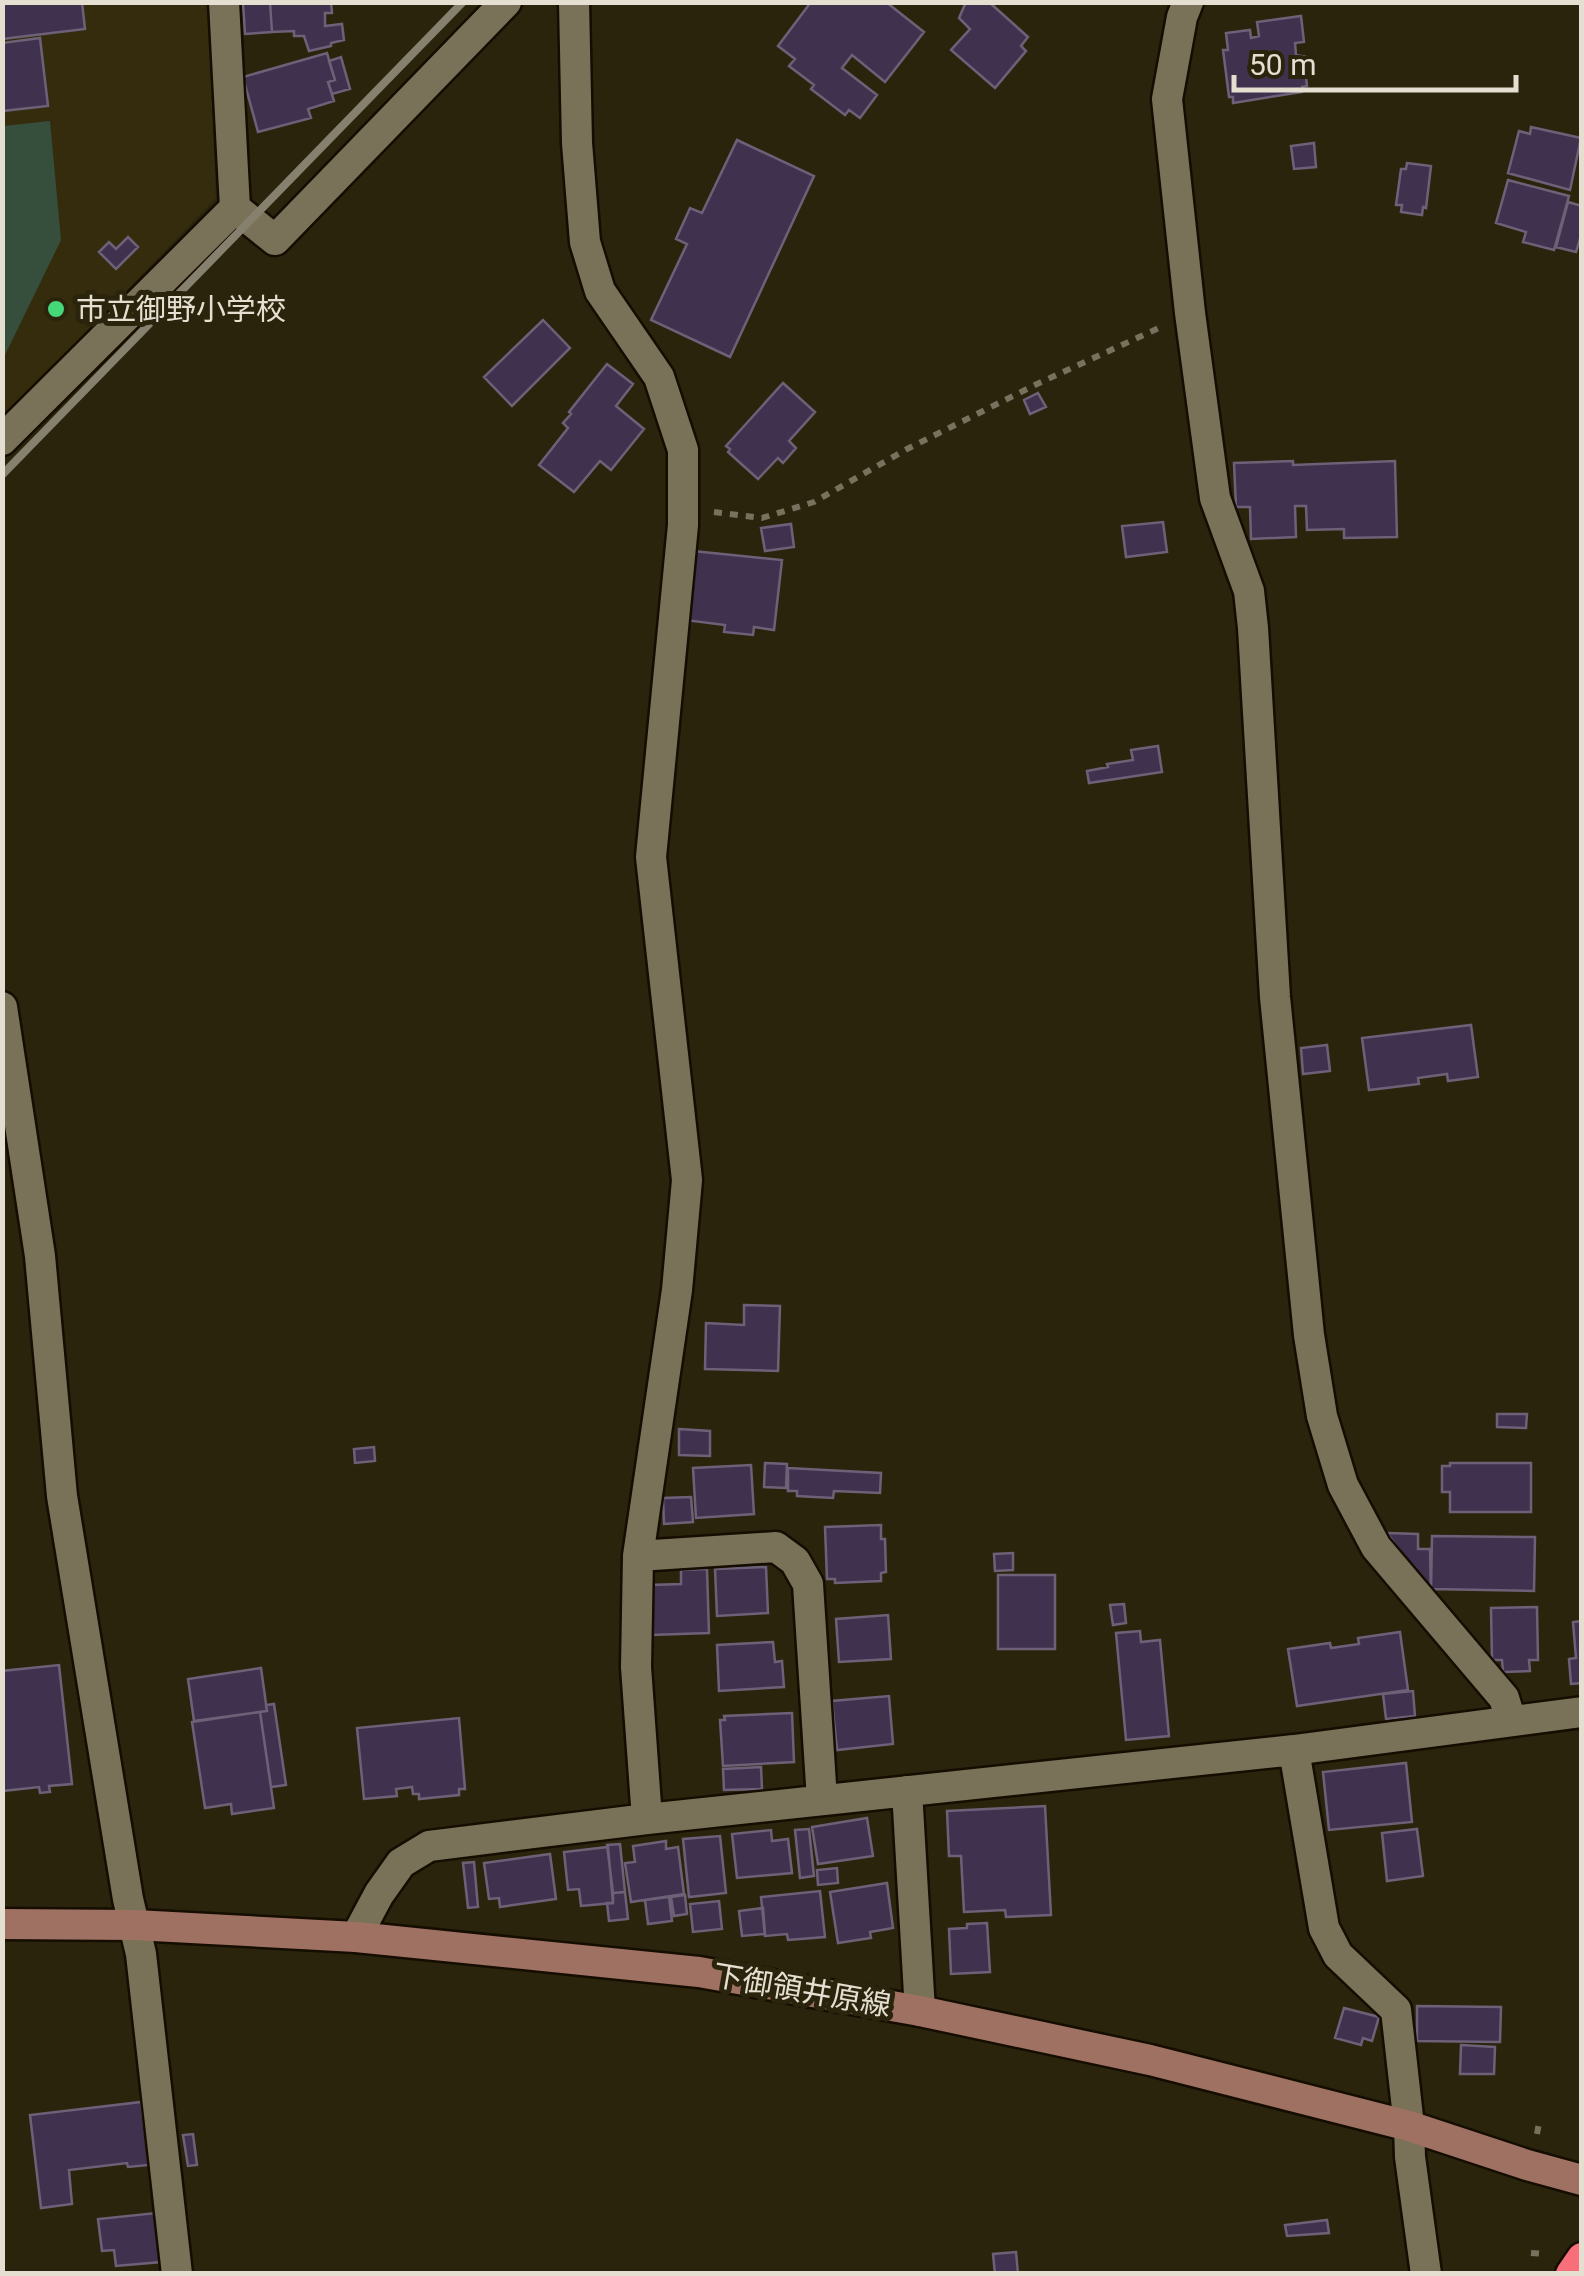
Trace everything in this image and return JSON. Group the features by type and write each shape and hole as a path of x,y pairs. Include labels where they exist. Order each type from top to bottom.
{"highway":[{"path":"1571,2274 1582,2258"}],"main road":[{"name":"下御領井原線","path":"2,1924 356,1937 699,1972 920,2011 1150,2060 1408,2126 1582,2180"}],"street":[{"path":"224,2 236,208 276,240 506,2"},
{"path":"574,2 576,143 585,242 600,291 659,377 682,450 682,508 651,857 687,1180 677,1290 638,1556 636,1667 647,1819"},
{"path":"1188,2 1166,99 1215,498 1248,591 1253,628 1275,997 1309,1335 1322,1416 1342,1485 1376,1547 1504,1698 1511,1721"},
{"path":"2,440 236,208"},
{"path":"2,1008 40,1256 62,1496 128,1899 141,1954 177,2274"},
{"path":"638,1556 776,1548 795,1561 808,1584 822,1800"},
{"path":"356,1937 400,1863 429,1846 1294,1750 1582,1712"},
{"path":"1294,1750 1324,1928 1338,1955 1396,2010 1426,2274"},
{"path":"908,1791 920,2011"}],"path":[{"path":"682,508 762,518 814,502 923,441 1190,313"},
{"path":"1537,2134 1539,2123"},
{"path":"1530,2253 1544,2254"}],"shaded area":[{"name":"市立御野小学校","path":"3,3 208,3 216,198 3,419"}],"green space":[{"path":"50,121 61,240 3,359 3,126"}],"building":[{"path":"2,2 82,2 85,29 2,39"},
{"path":"270,2 272,32 245,34 243,3"},
{"path":"270,2 331,2 332,13 325,13 325,26 342,24 344,40 309,51 304,36 294,36 294,31 272,32"},
{"path":"811,2 886,2 924,32 885,82 852,55 842,68 877,95 860,118 849,110 845,115 811,89 814,85 789,66 795,59 778,46"},
{"path":"966,2 989,2 1028,37 1021,46 1026,51 995,88 951,50 970,29 959,18"},
{"path":"1301,16 1304,42 1295,43 1296,55 1307,57 1307,86 1302,87 1302,92 1233,103 1223,50 1228,50 1226,33 1250,30 1251,38 1259,36 1257,22"},
{"path":"40,38 48,106 2,111 2,43"},
{"path":"327,53 335,80 328,82 334,101 308,109 311,118 258,132 243,77"},
{"path":"341,57 350,89 332,94 328,82 335,80 329,61"},
{"path":"1531,127 1581,138 1570,190 1508,173 1519,131 1530,134"},
{"path":"737,140 814,176 730,357 651,320 687,244 676,239 690,208 702,213"},
{"path":"1314,143 1316,167 1294,169 1291,146"},
{"path":"1407,163 1431,166 1422,215 1401,212 1402,205 1396,205 1401,169 1406,169"},
{"path":"1508,180 1569,196 1554,250 1523,242 1526,232 1496,223"},
{"path":"1568,202 1582,206 1582,232 1576,252 1556,247"},
{"path":"128,237 138,247 116,269 99,252 109,242 116,249"},
{"path":"543,320 570,348 512,406 484,377"},
{"path":"607,364 633,384 616,406 644,429 611,470 600,461 574,492 539,465 568,428 563,423 569,412"},
{"path":"783,383 815,412 789,441 796,448 783,463 778,458 758,479 726,446"},
{"path":"1038,393 1046,407 1030,414 1024,400"},
{"path":"1293,461 1293,465 1395,461 1397,537 1344,538 1344,529 1307,530 1306,506 1295,506 1296,537 1251,539 1250,507 1236,507 1234,463"},
{"path":"1163,522 1167,552 1126,557 1122,526"},
{"path":"791,524 794,547 765,551 761,528"},
{"path":"693,551 782,560 774,630 754,627 753,635 724,632 725,625 685,620"},
{"path":"1158,746 1162,772 1089,783 1087,771 1133,760 1131,750"},
{"path":"1471,1025 1478,1077 1448,1081 1447,1074 1418,1078 1419,1084 1369,1090 1362,1038"},
{"path":"1327,1045 1330,1071 1303,1074 1301,1048"},
{"path":"744,1305 780,1306 778,1371 705,1369 706,1323 744,1325"},
{"path":"1497,1414 1527,1414 1526,1428 1497,1427"},
{"path":"679,1429 710,1431 710,1456 679,1455"},
{"path":"374,1447 375,1461 355,1463 354,1449"},
{"path":"765,1463 787,1464 786,1488 764,1487"},
{"path":"1531,1463 1531,1512 1450,1512 1450,1492 1442,1492 1442,1466"},
{"path":"751,1465 754,1514 696,1518 693,1468"},
{"path":"788,1468 881,1473 880,1493 834,1491 833,1498 797,1496 797,1491 788,1491"},
{"path":"691,1497 693,1522 664,1524 663,1498"},
{"path":"881,1525 886,1572 881,1573 881,1581 835,1583 835,1579 827,1579 825,1527"},
{"path":"1387,1533 1418,1534 1418,1549 1430,1549 1431,1594"},
{"path":"1432,1536 1535,1537 1534,1591 1431,1589"},
{"path":"1013,1553 1013,1570 995,1571 994,1554"},
{"path":"766,1567 768,1613 717,1616 715,1569"},
{"path":"707,1569 709,1633 651,1635 650,1585 681,1584 681,1570"},
{"path":"998,1575 1055,1575 1055,1649 998,1649"},
{"path":"1124,1604 1126,1623 1113,1625 1110,1605"},
{"path":"1537,1607 1538,1660 1529,1660 1530,1671 1503,1672 1502,1660 1492,1660 1491,1608"},
{"path":"888,1615 891,1659 839,1662 836,1619"},
{"path":"1582,1621 1582,1683 1571,1684 1569,1659 1576,1658 1573,1622"},
{"path":"1140,1631 1141,1642 1160,1640 1169,1736 1126,1740 1116,1633"},
{"path":"1400,1632 1408,1690 1297,1706 1288,1649 1330,1643 1331,1648 1359,1644 1358,1638"},
{"path":"773,1642 775,1662 782,1661 784,1687 719,1691 717,1645"},
{"path":"59,1665 72,1784 49,1786 50,1792 40,1793 39,1787 2,1791 2,1671"},
{"path":"261,1668 267,1711 194,1721 188,1679"},
{"path":"1413,1691 1415,1716 1386,1719 1383,1694"},
{"path":"889,1696 893,1744 837,1750 832,1701"},
{"path":"274,1704 286,1785 271,1787 260,1712 267,1711 266,1705"},
{"path":"260,1712 274,1808 232,1814 231,1804 205,1808 192,1722"},
{"path":"792,1713 794,1762 723,1766 720,1720 725,1720 724,1716"},
{"path":"459,1718 465,1789 459,1789 459,1795 419,1799 412,1787 396,1789 397,1796 364,1799 357,1728"},
{"path":"1406,1763 1412,1822 1329,1830 1323,1772"},
{"path":"761,1767 762,1789 724,1790 723,1769"},
{"path":"1045,1806 1051,1915 1006,1917 1005,1910 964,1912 961,1856 949,1856 947,1811"},
{"path":"867,1818 873,1856 818,1864 812,1827"},
{"path":"809,1829 814,1876 800,1878 795,1830"},
{"path":"1417,1829 1423,1876 1387,1881 1382,1833"},
{"path":"771,1830 772,1841 788,1839 792,1873 737,1878 732,1834"},
{"path":"720,1836 726,1893 689,1897 683,1839"},
{"path":"666,1841 666,1849 678,1847 684,1894 631,1902 625,1863 635,1862 633,1846"},
{"path":"620,1844 625,1892 613,1893 607,1845"},
{"path":"608,1847 613,1903 581,1906 579,1889 568,1890 564,1852"},
{"path":"550,1854 556,1899 500,1907 499,1898 489,1899 484,1863"},
{"path":"474,1862 478,1907 468,1908 463,1863"},
{"path":"837,1868 838,1883 818,1885 817,1870"},
{"path":"887,1883 893,1928 870,1932 871,1938 838,1943 830,1892"},
{"path":"820,1891 825,1937 788,1940 787,1934 765,1936 761,1897"},
{"path":"625,1892 628,1919 609,1921 607,1903 613,1903 613,1893"},
{"path":"685,1895 687,1914 674,1916 671,1897"},
{"path":"669,1897 672,1921 648,1924 645,1900"},
{"path":"719,1901 722,1929 693,1932 690,1904"},
{"path":"763,1908 765,1934 742,1936 739,1911"},
{"path":"987,1923 990,1972 951,1974 949,1929"},
{"path":"1417,2006 1501,2007 1500,2042 1417,2041"},
{"path":"1344,2008 1379,2017 1372,2041 1363,2038 1361,2045 1335,2038"},
{"path":"1461,2045 1495,2047 1494,2074 1460,2074"},
{"path":"141,2102 149,2165 128,2167 127,2163 69,2170 72,2204 41,2208 30,2115"},
{"path":"193,2134 197,2165 188,2166 183,2135"},
{"path":"156,2213 161,2262 116,2266 114,2250 102,2251 98,2219"},
{"path":"1327,2220 1329,2233 1287,2236 1285,2225"},
{"path":"1016,2252 1018,2274 995,2274 993,2254"}],"railway":[{"path":"2,475 463,2"}],"place":[{"name":"市立御野小学校","path":"56,309"}]}
